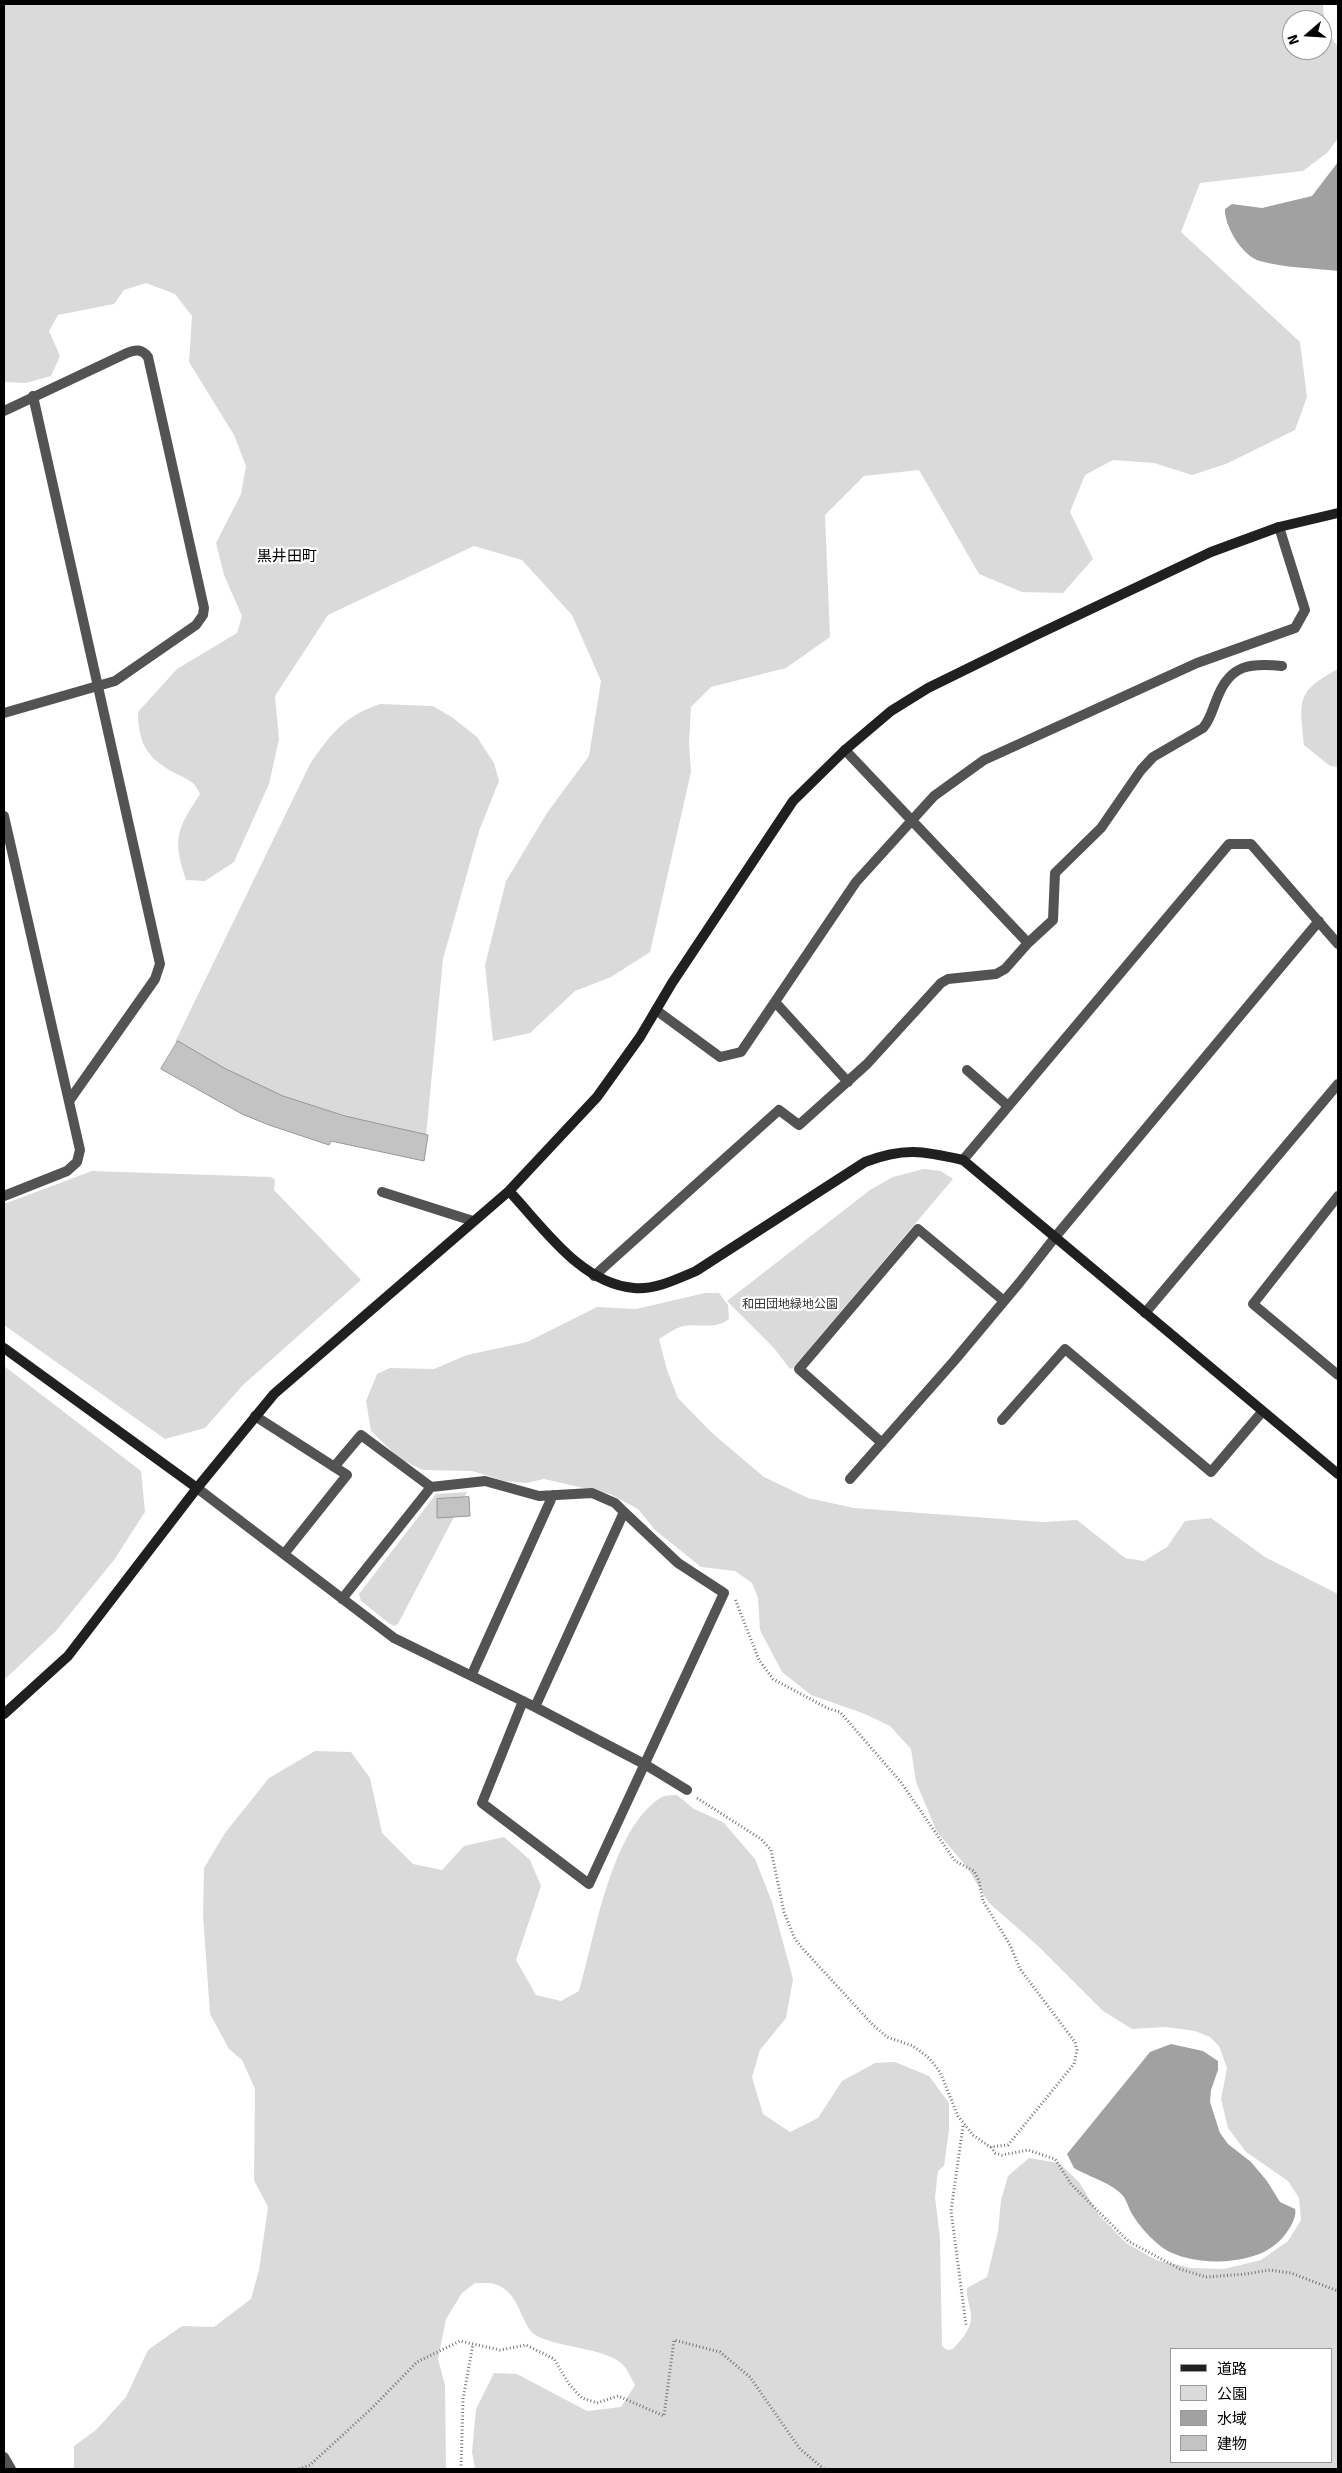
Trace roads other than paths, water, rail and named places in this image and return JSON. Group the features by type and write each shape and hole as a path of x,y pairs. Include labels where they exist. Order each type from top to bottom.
{"street":[{"path":"4,411 133,350 140,350 148,357 203,602 203,615 196,625 115,681 4,713"},
{"path":"33,396 160,964 155,979 69,1101"},
{"path":"4,1714 68,1656 197,1488 274,1394 509,1191 597,1097 793,801 845,750 892,711 928,688 1211,552 1279,527 1338,512"},
{"path":"656,1010 720,1057 741,1052 856,882 934,796 984,760 1197,663 1295,628 1305,610 1279,527"},
{"path":"594,1276 778,1110 799,1125 848,1082 940,983 948,979 996,974 1005,969 1028,943 1053,920 1055,874 1102,828 1141,770 1160,753 1204,728 1209,721 1224,683 1232,674 1245,666 1257,664 1282,666"},
{"path":"845,750 1028,943"},
{"path":"4,816 5,831 80,1150 77,1162 67,1171 4,1196"},
{"path":"963,1160 1229,844 1251,844 1338,944"},
{"path":"850,1479 1004,1302 1056,1236 1319,921"},
{"path":"775,1002 848,1082"},
{"path":"967,1070 1008,1106"},
{"path":"1145,1313 1338,1084"},
{"path":"509,1191 574,1261 594,1276 613,1284 635,1288 675,1280 721,1257 866,1162 899,1151 924,1152 963,1160 1338,1474"},
{"path":"382,1192 473,1221"},
{"path":"1338,1196 1253,1304 1338,1375"},
{"path":"882,1443 799,1369 918,1229 1004,1302"},
{"path":"4,1348 197,1488 394,1638 524,1700 646,1765 687,1790"},
{"path":"1002,1420 1065,1349 1211,1472 1262,1412"},
{"path":"256,1416 347,1475 284,1554"},
{"path":"334,1467 360,1435 431,1487 484,1482 539,1496 592,1493 615,1503 678,1563 724,1594 589,1884 482,1802 524,1700"},
{"path":"342,1599 431,1487"},
{"path":"472,1674 554,1495"},
{"path":"536,1707 624,1512"},
{"path":"4,2457 11,2469"}],"water":[{"path":"1338,162 1338,271 1269,263 1260,261 1247,254 1231,232 1225,209 1232,204 1262,208 1312,196"},
{"path":"1171,2044 1203,2051 1218,2061 1218,2070 1211,2090 1210,2102 1220,2133 1228,2144 1251,2162 1267,2181 1280,2202 1295,2209 1292,2223 1283,2237 1276,2244 1252,2257 1237,2260 1204,2261 1175,2254 1163,2248 1154,2241 1135,2219 1124,2197 1119,2192 1074,2168 1067,2154 1150,2052"}],"district":[{"name":"黒井田町","path":"287,557"}],"park label":[{"name":"和田団地緑地公園","path":"790,1305"}]}
